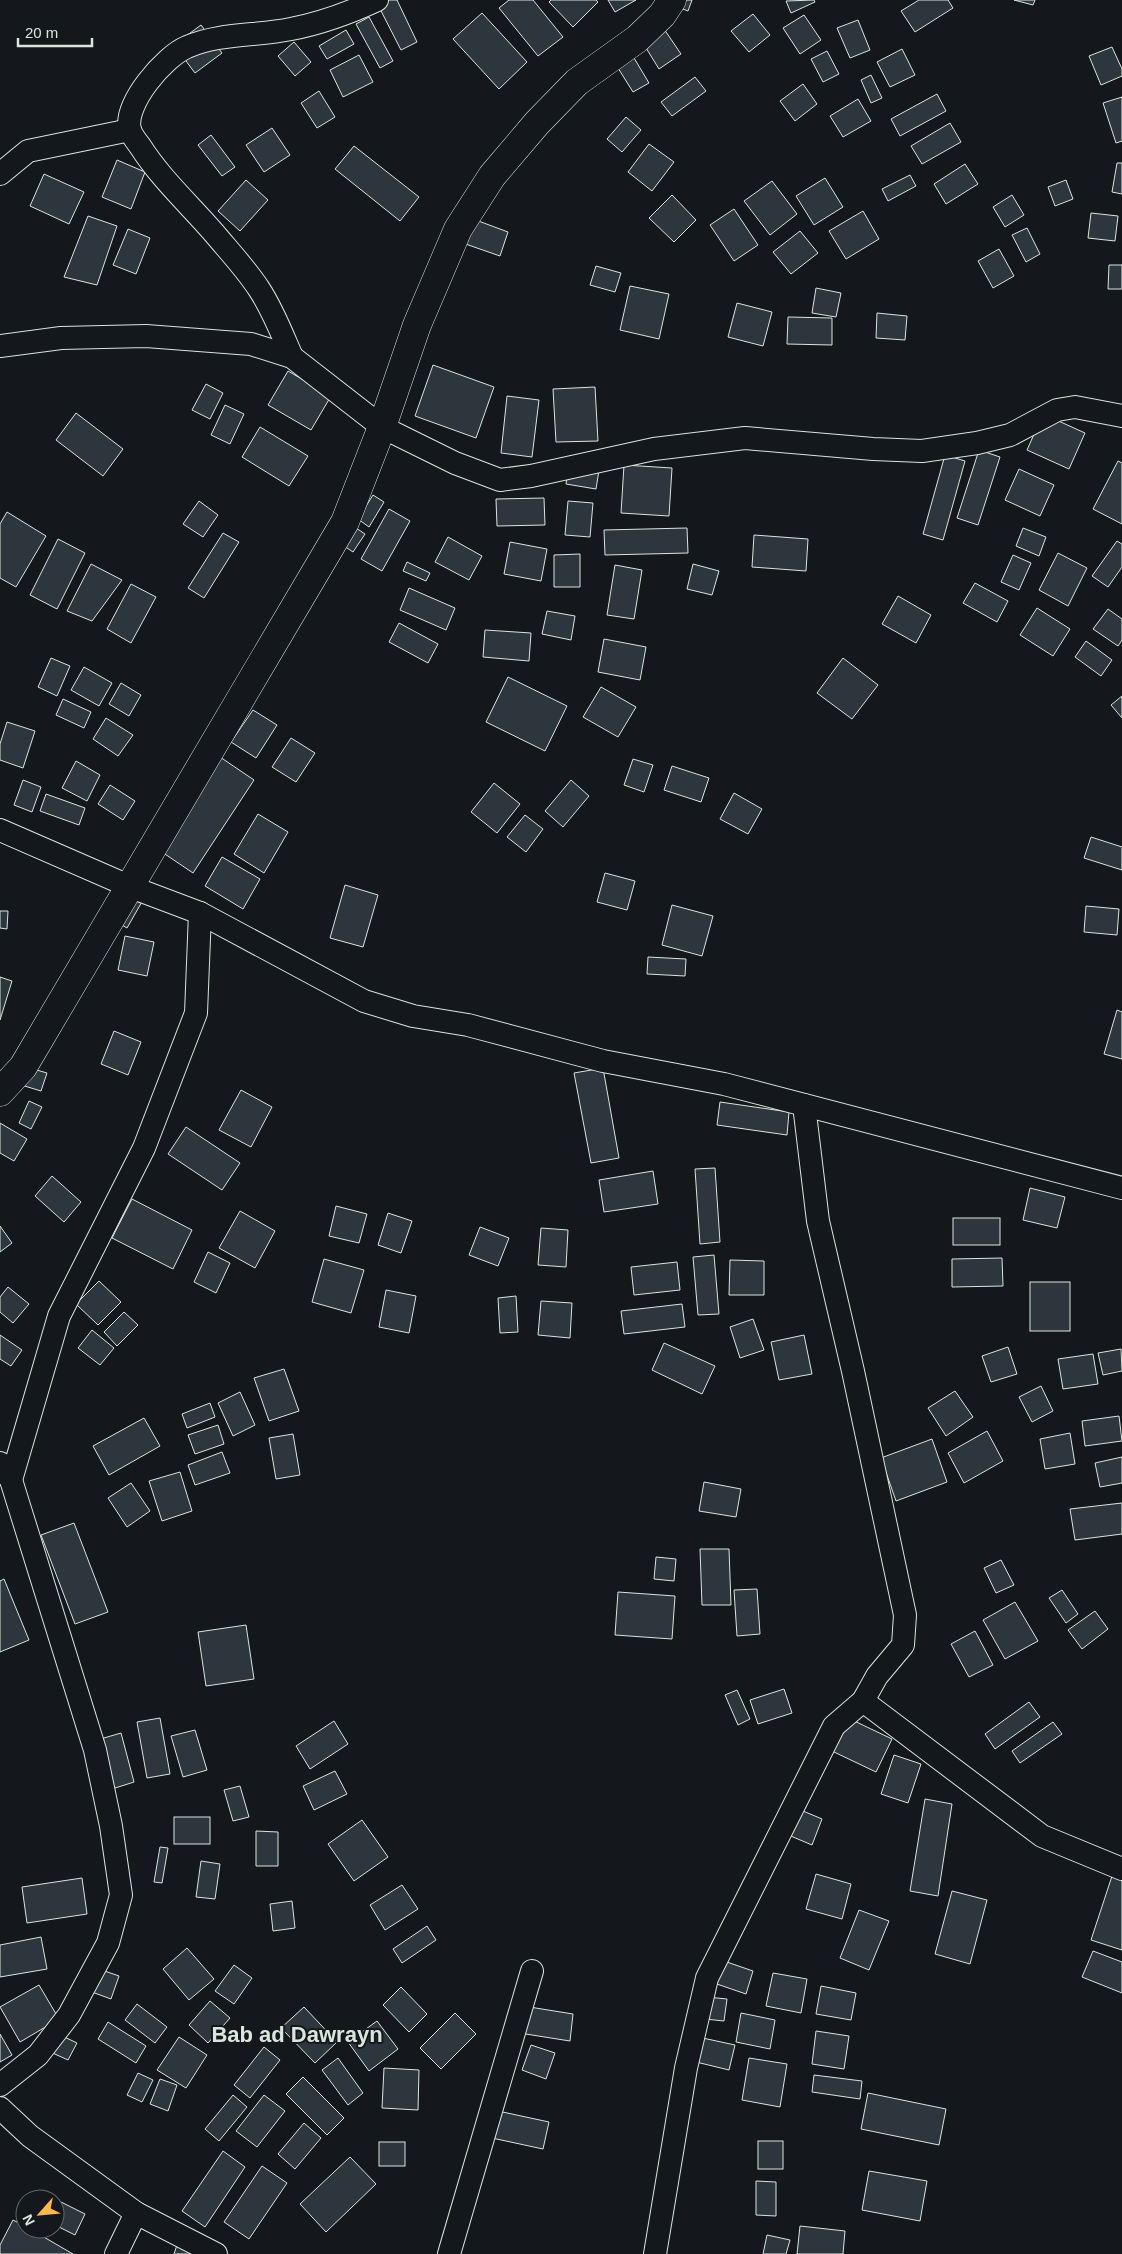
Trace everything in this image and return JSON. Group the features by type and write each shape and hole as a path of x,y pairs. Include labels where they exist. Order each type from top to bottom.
{"street":[{"path":"292,357 275,318 259,289 213,232 166,181 130,130 132,112 144,87 169,58 184,48 201,41 292,29 344,16 377,0"},
{"path":"0,1092 23,1067 131,887 344,522 382,427 417,325 458,229 492,176 577,82 637,39 662,15 672,0"},
{"path":"0,174 18,157 33,150 130,130"},
{"path":"0,346 61,338 146,336 252,344 292,357 382,427 455,464 500,480 531,476 654,449 745,438 874,449 922,451 978,444 1010,435 1057,410 1075,407 1122,416"},
{"path":"0,830 131,887 200,913 364,1001 413,1016 468,1025 603,1061 724,1084 968,1150 1014,1159 1122,1188"},
{"path":"0,2085 38,2056 69,2016 108,1943 121,1895 111,1826 95,1750 5,1471 59,1316 144,1148 196,1013 200,913"},
{"path":"655,2254 686,2068 707,1978 834,1726 863,1701 877,1676 903,1646 905,1615 853,1371 818,1221 804,1105"},
{"path":"863,1701 1042,1836 1122,1869"},
{"path":"449,2254 532,1971"},
{"path":"0,2108 30,2136 136,2213 216,2254"},
{"path":"116,2254 136,2213"}],"building":[{"path":"388,0 397,0 417,42 401,50 378,5"},
{"path":"509,0 533,0 563,37 538,56 499,8"},
{"path":"551,0 596,0 598,2 573,27 549,2"},
{"path":"608,0 636,0 615,12"},
{"path":"678,0 692,0 688,11 675,6"},
{"path":"814,0 815,2 791,13 786,1"},
{"path":"919,0 948,0 953,8 915,32 901,11"},
{"path":"1014,0 1035,0 1033,5"},
{"path":"482,13 527,62 499,89 453,39"},
{"path":"753,14 770,35 749,52 731,31"},
{"path":"804,15 821,40 800,54 783,28"},
{"path":"369,17 393,61 380,68 356,24"},
{"path":"858,20 870,50 850,58 837,28"},
{"path":"201,25 222,53 195,73 174,45"},
{"path":"664,29 681,54 659,69 643,43"},
{"path":"346,30 354,44 327,59 319,46"},
{"path":"294,42 311,62 295,76 278,56"},
{"path":"1112,47 1122,69 1122,76 1101,85 1089,56"},
{"path":"902,49 915,75 890,87 877,62"},
{"path":"827,51 839,74 823,82 811,59"},
{"path":"359,55 373,82 343,97 330,70"},
{"path":"634,58 649,83 633,92 618,68"},
{"path":"871,75 882,98 871,103 861,80"},
{"path":"695,77 706,91 672,116 661,102"},
{"path":"803,84 817,104 795,121 780,101"},
{"path":"319,91 335,117 317,128 301,103"},
{"path":"937,94 946,111 900,136 891,119"},
{"path":"1122,97 1122,141 1116,143 1103,103"},
{"path":"858,99 871,121 843,137 830,116"},
{"path":"626,117 641,130 622,152 607,139"},
{"path":"950,123 961,142 922,164 911,146"},
{"path":"272,128 290,155 264,172 246,145"},
{"path":"211,135 235,167 222,176 198,145"},
{"path":"649,144 674,162 652,191 628,172"},
{"path":"354,146 419,197 400,221 335,169"},
{"path":"117,160 145,172 131,209 102,197"},
{"path":"1117,163 1122,163 1122,194 1112,192"},
{"path":"965,164 978,184 946,204 934,184"},
{"path":"44,174 84,192 69,224 30,206"},
{"path":"910,175 916,186 888,201 882,189"},
{"path":"825,178 843,207 814,225 796,196"},
{"path":"246,180 268,200 240,231 218,211"},
{"path":"1066,180 1073,199 1055,206 1048,187"},
{"path":"772,181 797,214 770,235 744,201"},
{"path":"672,195 696,220 674,242 649,218"},
{"path":"1012,195 1024,215 1005,227 993,207"},
{"path":"734,209 758,245 734,261 710,225"},
{"path":"863,211 879,239 846,259 829,231"},
{"path":"1091,213 1118,216 1115,241 1088,238"},
{"path":"88,216 117,226 97,285 64,277"},
{"path":"465,216 508,232 500,256 457,241"},
{"path":"1027,228 1040,254 1026,262 1012,235"},
{"path":"128,229 150,238 136,274 113,265"},
{"path":"800,231 818,253 791,274 773,252"},
{"path":"999,249 1014,276 993,288 978,261"},
{"path":"1109,265 1122,265 1122,289 1108,289"},
{"path":"596,266 621,273 615,292 590,285"},
{"path":"630,286 669,294 659,339 620,330"},
{"path":"816,288 841,293 836,317 812,313"},
{"path":"737,303 772,312 763,346 728,337"},
{"path":"877,313 907,316 905,340 876,338"},
{"path":"788,317 832,318 832,345 787,344"},
{"path":"433,365 494,387 476,438 415,416"},
{"path":"288,371 331,396 311,430 268,405"},
{"path":"206,384 223,393 210,419 192,410"},
{"path":"595,387 598,441 556,442 553,389"},
{"path":"507,396 539,400 532,457 501,453"},
{"path":"225,405 244,414 230,444 211,435"},
{"path":"76,413 123,449 103,476 56,440"},
{"path":"1043,414 1085,433 1069,469 1027,450"},
{"path":"260,427 308,456 289,486 242,457"},
{"path":"979,450 1000,457 978,525 957,518"},
{"path":"945,455 965,461 943,540 923,534"},
{"path":"570,459 600,464 596,489 566,484"},
{"path":"1118,461 1122,463 1122,524 1093,509"},
{"path":"624,465 672,468 669,516 621,513"},
{"path":"1019,469 1054,485 1040,516 1005,500"},
{"path":"373,495 384,502 369,527 358,519"},
{"path":"544,498 545,525 497,526 496,499"},
{"path":"199,501 218,515 203,537 183,524"},
{"path":"568,501 593,503 590,537 565,535"},
{"path":"389,509 410,521 382,571 361,559"},
{"path":"7,512 46,536 16,587 0,578 0,524"},
{"path":"356,528 365,534 353,552 344,546"},
{"path":"687,528 688,553 605,555 604,530"},
{"path":"1023,528 1046,537 1039,556 1016,546"},
{"path":"223,533 239,542 204,598 188,588"},
{"path":"754,535 808,539 806,571 752,567"},
{"path":"448,537 482,556 469,580 435,562"},
{"path":"58,539 85,553 57,609 30,595"},
{"path":"1117,541 1122,544 1122,567 1108,587 1092,576"},
{"path":"510,542 547,549 541,581 504,574"},
{"path":"1058,553 1087,568 1068,606 1039,590"},
{"path":"580,554 580,587 554,587 554,555"},
{"path":"1013,555 1031,563 1019,590 1001,582"},
{"path":"407,562 430,573 426,581 403,571"},
{"path":"91,564 122,580 92,621 67,611"},
{"path":"693,564 719,571 712,595 687,589"},
{"path":"615,565 642,570 634,619 607,615"},
{"path":"975,583 1008,601 997,622 963,603"},
{"path":"131,584 156,597 131,643 107,629"},
{"path":"409,588 455,608 446,630 400,610"},
{"path":"898,596 931,615 916,643 882,624"},
{"path":"1037,608 1070,629 1053,656 1020,635"},
{"path":"1108,609 1122,619 1122,640 1118,646 1093,629"},
{"path":"547,611 575,616 571,640 542,634"},
{"path":"399,623 438,644 428,663 389,642"},
{"path":"485,630 531,633 529,661 483,657"},
{"path":"604,639 646,647 640,680 598,672"},
{"path":"1086,641 1112,660 1101,676 1075,657"},
{"path":"51,658 70,666 57,696 38,687"},
{"path":"843,658 878,685 852,719 817,693"},
{"path":"84,667 112,683 99,706 71,690"},
{"path":"508,677 567,706 545,751 486,722"},
{"path":"121,683 141,695 129,716 109,704"},
{"path":"601,687 636,707 618,737 583,717"},
{"path":"1122,696 1122,718 1111,705"},
{"path":"63,699 91,712 84,728 56,715"},
{"path":"253,710 277,725 256,758 231,742"},
{"path":"106,718 133,735 118,756 93,739"},
{"path":"7,722 35,731 23,768 0,760 0,744"},
{"path":"291,738 315,753 296,782 272,767"},
{"path":"220,757 254,780 193,873 159,850"},
{"path":"633,759 653,765 644,792 624,785"},
{"path":"76,761 100,775 87,801 62,788"},
{"path":"672,766 709,778 701,802 664,790"},
{"path":"23,780 41,787 32,812 14,805"},
{"path":"571,780 589,796 563,827 545,811"},
{"path":"494,783 520,804 497,833 471,812"},
{"path":"110,785 135,801 123,820 98,804"},
{"path":"734,793 762,809 748,834 720,819"},
{"path":"46,794 85,808 79,825 40,811"},
{"path":"258,814 288,832 264,873 234,854"},
{"path":"525,815 543,829 526,852 507,837"},
{"path":"1091,837 1122,847 1122,870 1084,858"},
{"path":"222,857 260,879 243,909 205,886"},
{"path":"605,873 635,881 627,910 597,902"},
{"path":"345,885 378,895 363,947 330,938"},
{"path":"125,890 143,900 127,928 110,918"},
{"path":"672,905 713,916 702,956 662,945"},
{"path":"1086,906 1119,909 1117,935 1084,932"},
{"path":"0,911 8,911 7,929 0,928"},
{"path":"125,936 154,942 147,976 118,970"},
{"path":"648,957 686,959 685,976 647,974"},
{"path":"0,977 12,981 0,1020"},
{"path":"1117,1010 1122,1012 1122,1059 1104,1054"},
{"path":"114,1031 141,1042 128,1075 101,1064"},
{"path":"23,1066 47,1073 41,1091 18,1084"},
{"path":"603,1068 619,1158 591,1163 574,1073"},
{"path":"241,1090 272,1107 251,1147 219,1130"},
{"path":"29,1101 42,1107 31,1129 19,1123"},
{"path":"720,1102 789,1112 787,1135 717,1125"},
{"path":"0,1123 27,1139 14,1161 0,1153"},
{"path":"186,1127 240,1163 222,1190 168,1154"},
{"path":"715,1168 720,1242 700,1244 695,1169"},
{"path":"653,1171 658,1204 604,1212 599,1180"},
{"path":"52,1176 81,1202 64,1222 35,1196"},
{"path":"1030,1188 1065,1197 1057,1228 1023,1220"},
{"path":"132,1199 192,1230 173,1269 112,1238"},
{"path":"336,1206 367,1214 359,1243 329,1236"},
{"path":"240,1211 275,1231 255,1268 219,1248"},
{"path":"388,1213 412,1221 401,1253 378,1245"},
{"path":"953,1218 1000,1218 1000,1245 953,1245"},
{"path":"0,1226 12,1243 0,1252"},
{"path":"480,1227 509,1238 498,1266 469,1255"},
{"path":"541,1228 568,1230 566,1267 538,1265"},
{"path":"208,1252 230,1263 216,1293 194,1282"},
{"path":"714,1255 719,1314 698,1315 693,1257"},
{"path":"1002,1258 1003,1286 952,1287 952,1259"},
{"path":"324,1259 364,1270 351,1313 312,1302"},
{"path":"730,1260 764,1261 764,1295 729,1295"},
{"path":"677,1262 680,1290 634,1295 631,1267"},
{"path":"99,1281 121,1302 98,1325 76,1304"},
{"path":"1030,1282 1070,1282 1070,1331 1030,1331"},
{"path":"8,1287 29,1304 13,1323 0,1312 0,1297"},
{"path":"386,1290 416,1296 409,1333 379,1327"},
{"path":"516,1296 518,1332 500,1333 498,1298"},
{"path":"541,1301 572,1303 570,1338 538,1335"},
{"path":"682,1304 685,1327 624,1334 621,1311"},
{"path":"124,1312 138,1325 117,1346 104,1332"},
{"path":"753,1319 764,1350 740,1358 730,1327"},
{"path":"92,1330 114,1348 100,1365 78,1348"},
{"path":"0,1335 22,1350 11,1366 0,1359"},
{"path":"804,1335 812,1374 779,1380 771,1342"},
{"path":"664,1343 715,1366 702,1394 652,1370"},
{"path":"1008,1347 1017,1374 991,1382 982,1356"},
{"path":"1121,1349 1122,1371 1103,1375 1098,1353"},
{"path":"1093,1354 1098,1384 1063,1389 1058,1359"},
{"path":"284,1369 299,1411 269,1421 254,1378"},
{"path":"1041,1386 1053,1411 1032,1422 1019,1397"},
{"path":"955,1391 973,1417 946,1436 928,1408"},
{"path":"240,1392 255,1425 233,1436 218,1403"},
{"path":"210,1403 215,1417 187,1428 182,1414"},
{"path":"1119,1416 1122,1441 1085,1446 1082,1421"},
{"path":"144,1418 160,1446 109,1475 93,1446"},
{"path":"218,1425 224,1444 195,1454 188,1435"},
{"path":"987,1431 1003,1461 964,1483 948,1453"},
{"path":"1070,1433 1075,1464 1045,1469 1040,1439"},
{"path":"293,1434 300,1475 276,1479 269,1438"},
{"path":"932,1439 947,1482 896,1501 881,1458"},
{"path":"222,1452 230,1473 195,1485 188,1465"},
{"path":"1122,1457 1122,1483 1100,1487 1095,1463"},
{"path":"180,1472 192,1511 162,1521 149,1481"},
{"path":"704,1482 741,1489 736,1517 699,1511"},
{"path":"131,1483 150,1511 127,1527 108,1498"},
{"path":"1122,1503 1122,1534 1075,1540 1070,1509"},
{"path":"74,1523 108,1612 75,1624 41,1535"},
{"path":"700,1549 729,1549 731,1605 702,1605"},
{"path":"656,1557 676,1559 674,1581 654,1579"},
{"path":"1001,1560 1014,1585 996,1593 984,1568"},
{"path":"4,1579 29,1640 0,1652 0,1581"},
{"path":"757,1589 760,1634 737,1636 734,1590"},
{"path":"1062,1590 1078,1614 1066,1623 1049,1598"},
{"path":"618,1592 675,1596 672,1639 615,1635"},
{"path":"1015,1602 1038,1641 1005,1659 983,1620"},
{"path":"1095,1611 1108,1629 1082,1649 1068,1630"},
{"path":"246,1625 254,1679 206,1686 198,1632"},
{"path":"975,1631 993,1665 969,1677 951,1644"},
{"path":"784,1689 792,1713 758,1724 750,1700"},
{"path":"737,1690 750,1719 738,1725 725,1695"},
{"path":"1029,1702 1040,1717 995,1749 985,1734"},
{"path":"160,1718 170,1774 147,1778 137,1722"},
{"path":"848,1718 892,1739 876,1772 832,1751"},
{"path":"334,1721 348,1744 310,1769 296,1746"},
{"path":"1053,1722 1062,1734 1020,1763 1012,1751"},
{"path":"195,1730 207,1770 183,1777 171,1736"},
{"path":"121,1733 134,1782 112,1789 97,1740"},
{"path":"894,1755 921,1764 908,1803 881,1794"},
{"path":"335,1771 347,1794 314,1810 303,1786"},
{"path":"240,1786 249,1817 233,1821 224,1790"},
{"path":"925,1799 952,1804 938,1896 910,1891"},
{"path":"796,1808 822,1819 812,1845 786,1834"},
{"path":"174,1817 210,1817 210,1844 174,1844"},
{"path":"362,1820 388,1857 354,1881 328,1844"},
{"path":"256,1831 278,1832 278,1866 256,1866"},
{"path":"160,1847 168,1848 162,1883 154,1882"},
{"path":"201,1861 220,1864 215,1899 196,1897"},
{"path":"1114,1870 1122,1872 1122,1950 1091,1940"},
{"path":"816,1874 851,1884 842,1919 806,1909"},
{"path":"82,1878 87,1914 27,1923 22,1887"},
{"path":"402,1885 418,1909 385,1930 370,1905"},
{"path":"952,1891 987,1900 970,1964 935,1954"},
{"path":"292,1901 295,1928 273,1931 270,1904"},
{"path":"859,1910 889,1921 869,1970 840,1958"},
{"path":"427,1926 436,1940 402,1963 393,1949"},
{"path":"41,1937 47,1969 0,1977 0,1945"},
{"path":"187,1948 214,1979 189,2000 163,1969"},
{"path":"1093,1951 1122,1962 1122,1993 1082,1977"},
{"path":"718,1959 753,1971 746,1994 711,1982"},
{"path":"234,1965 252,1978 234,2004 215,1991"},
{"path":"99,1969 119,1976 111,1999 92,1992"},
{"path":"773,1973 807,1979 801,2013 766,2006"},
{"path":"39,1985 59,2019 20,2042 0,2007"},
{"path":"821,1986 856,1993 851,2020 816,2014"},
{"path":"401,1987 427,2014 409,2032 383,2005"},
{"path":"707,1997 727,1999 724,2021 705,2019"},
{"path":"210,2001 230,2018 208,2043 189,2025"},
{"path":"137,2004 167,2027 155,2043 125,2020"},
{"path":"517,2005 573,2014 570,2041 513,2032"},
{"path":"304,2007 337,2042 315,2063 281,2028"},
{"path":"455,2013 476,2034 441,2069 420,2048"},
{"path":"741,2013 775,2020 770,2049 736,2042"},
{"path":"377,2021 398,2049 369,2071 348,2042"},
{"path":"108,2022 146,2046 136,2063 98,2039"},
{"path":"816,2031 849,2036 844,2069 812,2064"},
{"path":"54,2032 77,2043 68,2060 46,2050"},
{"path":"0,2034 12,2055 0,2062"},
{"path":"179,2037 207,2055 186,2088 157,2070"},
{"path":"698,2037 735,2045 729,2070 692,2061"},
{"path":"531,2045 555,2053 546,2079 522,2070"},
{"path":"264,2047 280,2060 250,2098 234,2085"},
{"path":"338,2058 363,2093 348,2105 322,2070"},
{"path":"749,2058 787,2064 780,2107 742,2100"},
{"path":"384,2068 419,2070 418,2110 382,2108"},
{"path":"138,2073 153,2080 142,2102 127,2095"},
{"path":"814,2075 862,2081 860,2099 812,2092"},
{"path":"303,2077 344,2118 327,2135 286,2094"},
{"path":"160,2079 177,2085 168,2111 150,2104"},
{"path":"868,2093 946,2109 939,2145 861,2129"},
{"path":"233,2095 247,2107 219,2141 205,2129"},
{"path":"264,2095 285,2111 257,2147 236,2131"},
{"path":"484,2108 549,2122 543,2149 478,2135"},
{"path":"304,2123 321,2138 295,2169 278,2154"},
{"path":"758,2141 783,2141 783,2169 758,2169"},
{"path":"379,2142 405,2142 405,2166 379,2166"},
{"path":"223,2151 245,2167 205,2227 182,2211"},
{"path":"350,2157 376,2184 326,2232 300,2204"},
{"path":"262,2166 287,2183 249,2239 224,2222"},
{"path":"869,2171 927,2181 920,2221 862,2210"},
{"path":"756,2181 776,2182 776,2216 756,2215"},
{"path":"65,2204 85,2214 75,2235 65,2230"},
{"path":"13,2220 15,2221 15,2239 47,2239 73,2254 0,2254 0,2245"},
{"path":"800,2226 845,2231 843,2254 797,2254"},
{"path":"767,2235 790,2240 786,2254 763,2254"},
{"path":"177,2245 199,2254 174,2254"}],"district":[{"name":"Bab ad Dawrayn","path":"297,2034"}]}
